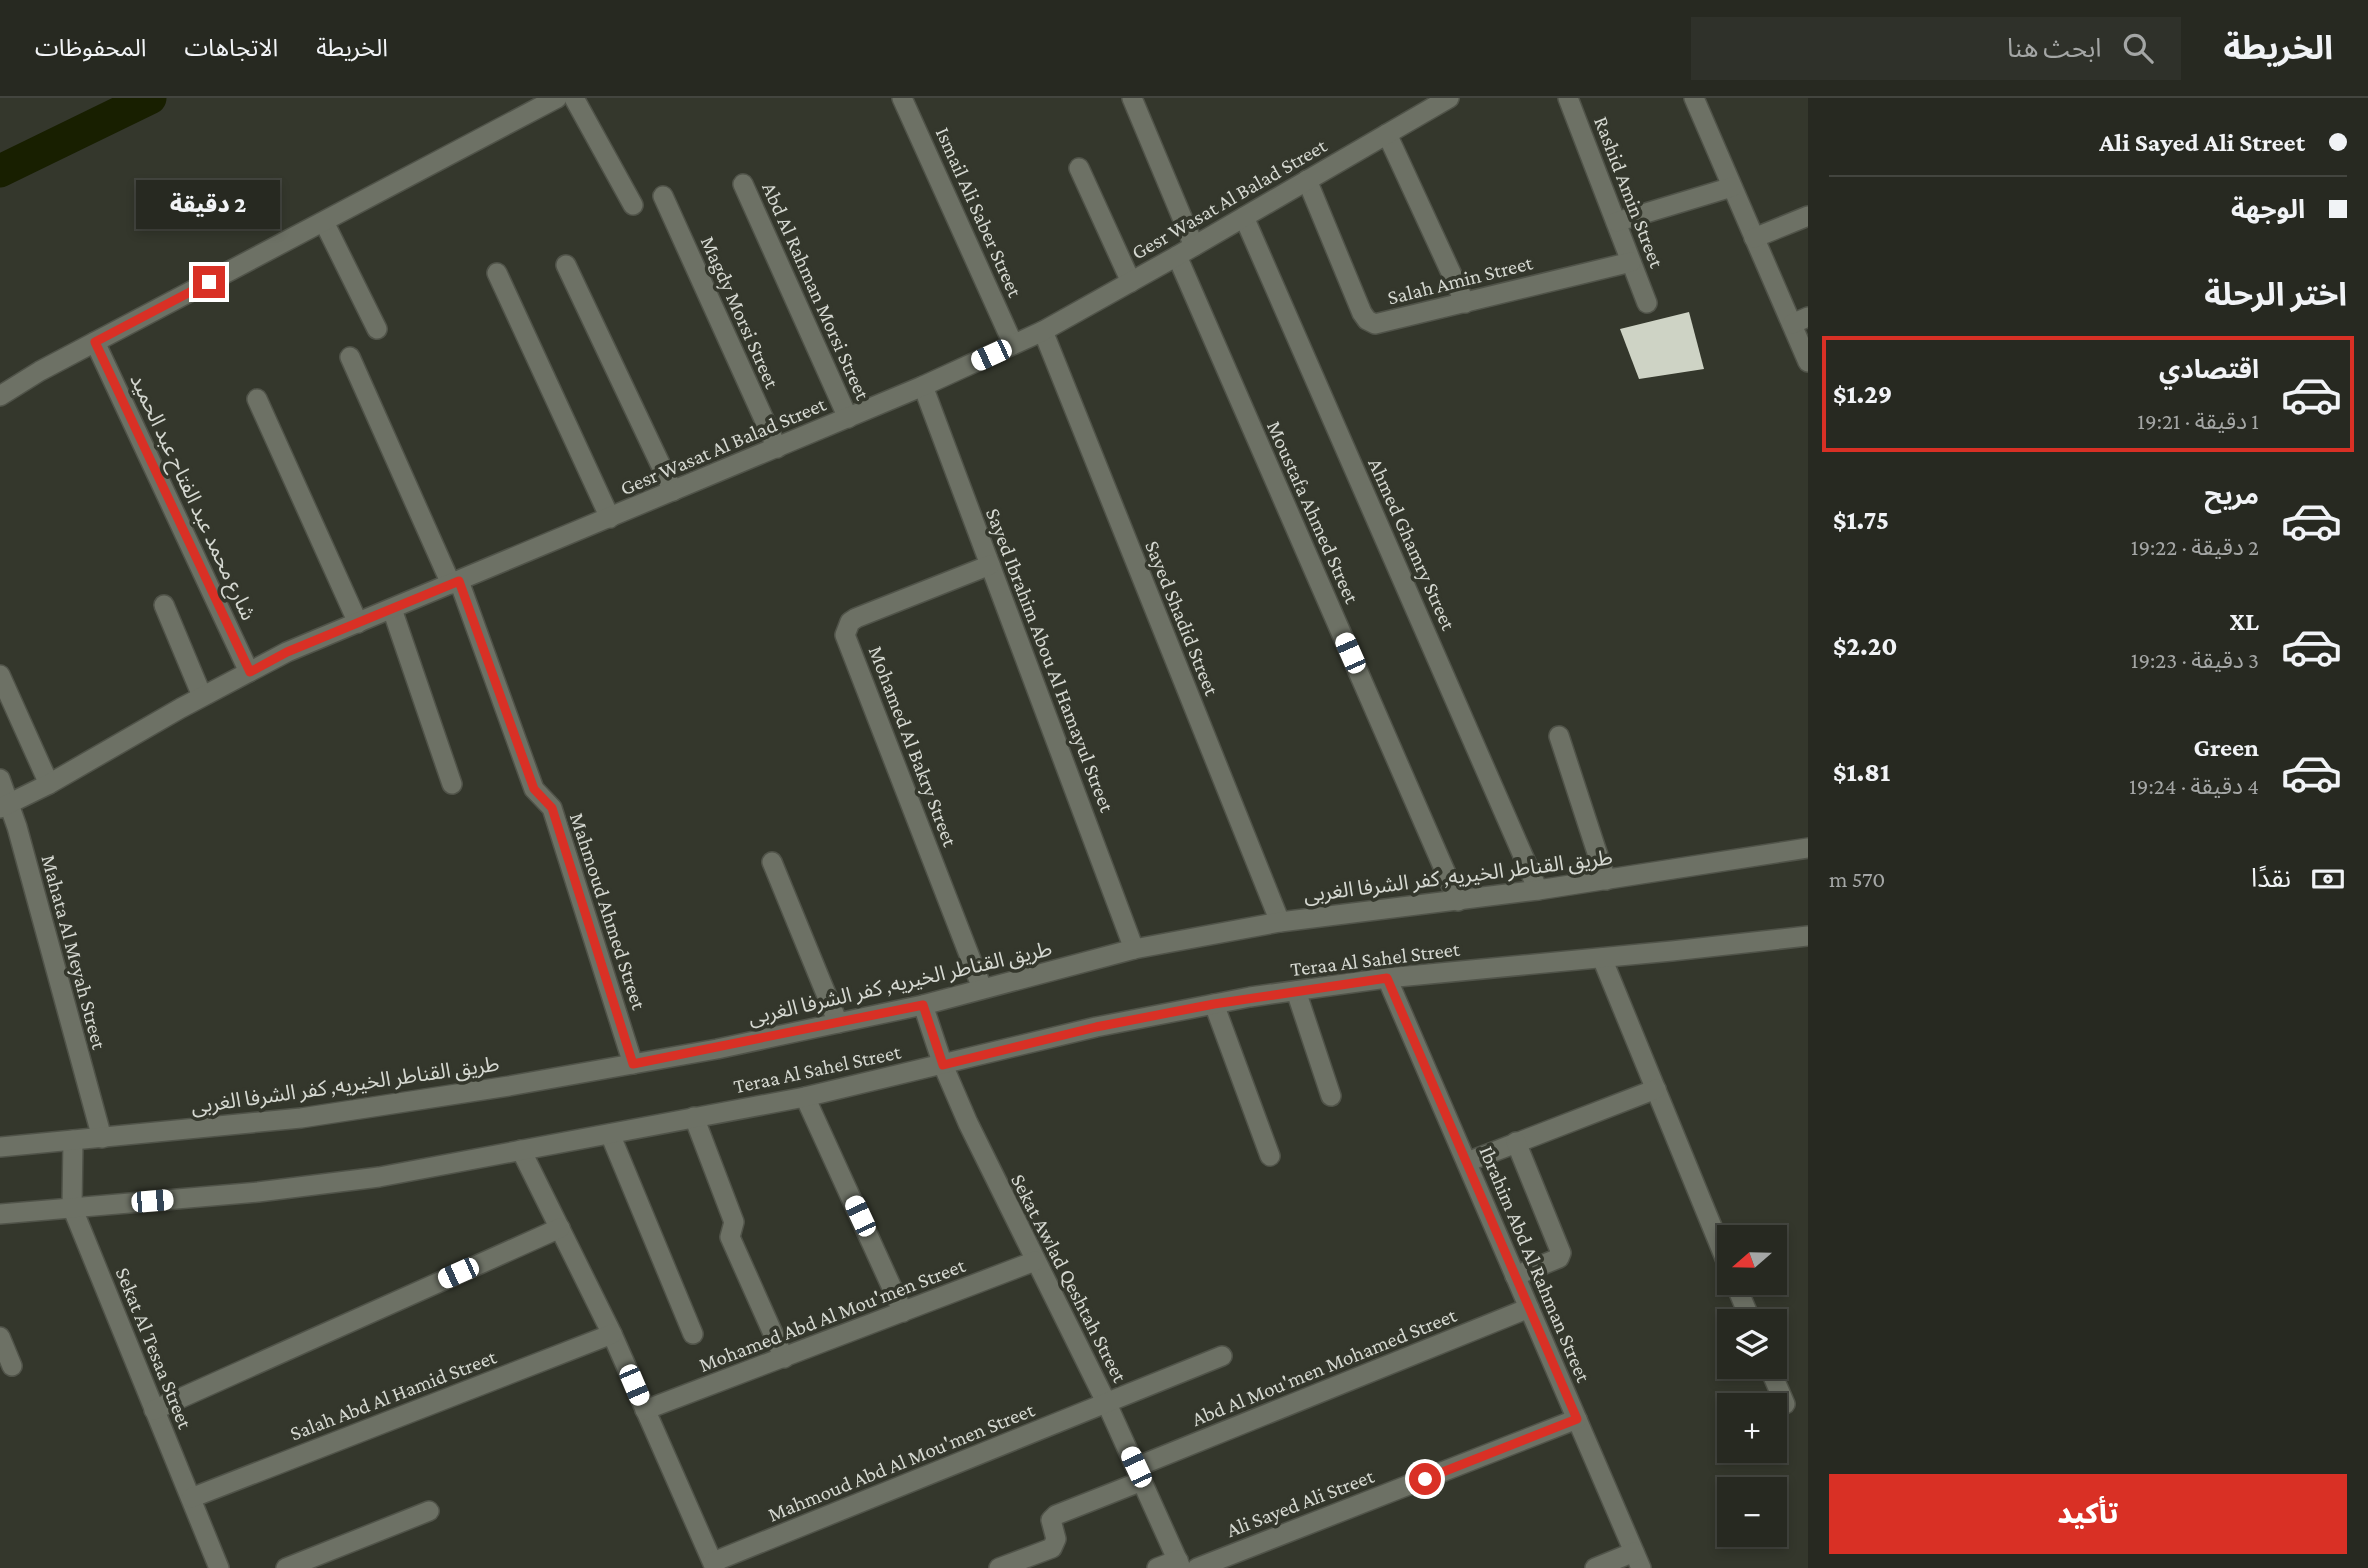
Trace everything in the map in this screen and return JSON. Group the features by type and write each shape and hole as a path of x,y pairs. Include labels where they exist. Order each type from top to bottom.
{"street":[{"path":"0,396 40,371 557,98"},
{"path":"575,98 633,205"},
{"name":"Ismail Ali Saber Street","path":"902,98 1013,344"},
{"name":"Moustafa Ahmed Street","path":"1132,98 1186,251 1458,901"},
{"name":"Gesr Wasat Al Balad Street","path":"5,806 49,784 202,696 287,652 848,418 1043,331 1449,98"},
{"name":"Rashid Amin Street","path":"1568,98 1647,303"},
{"path":"1694,98 1754,238 1800,321 1808,362"},
{"path":"1387,134 1465,303"},
{"path":"1079,168 1131,282"},
{"name":"Salah Amin Street","path":"1307,180 1362,313 1367,320 1375,324 1631,262"},
{"name":"Abd Al Rahman Morsi Street","path":"743,184 848,418"},
{"path":"1616,222 1732,187"},
{"name":"Magdy Morsi Street","path":"663,196 777,448"},
{"path":"1754,238 1808,216"},
{"name":"Ahmed Ghamry Street","path":"1244,217 1538,890"},
{"path":"324,222 377,329"},
{"path":"566,265 673,491"},
{"path":"497,273 610,518"},
{"name":"Sayed Shadid Street","path":"1043,331 1280,922"},
{"name":"شارع محمد عبد الفتاح عبد الحميد","path":"95,342 250,672"},
{"name":"Mahmoud Ahmed Street","path":"350,357 455,582 534,789 552,808 633,1064"},
{"name":"Sayed Ibrahim Abou Al Hamayul Street","path":"923,386 1134,949"},
{"path":"257,398 358,623"},
{"name":"Mohamed Al Bakry Street","path":"982,988 845,635 850,622 856,618 990,565"},
{"path":"163,605 202,696"},
{"path":"391,609 452,784"},
{"path":"0,675 49,784"},
{"path":"1559,736 1606,880"},
{"name":"Mahata Al Meyah Street","path":"0,779 5,806 102,1138"},
{"name":"طريق القناطر الخيريه, كفر الشرفا الغربى","path":"1,1145 73,1149 102,1138 301,1118 509,1086 633,1064 923,1005 1134,949 1280,922 1538,890 1808,848"},
{"path":"772,862 838,1023"},
{"name":"Teraa Al Sahel Street","path":"0,1214 72,1201 318,1186 379,1177 805,1097 1096,1027 1296,990 1387,978 1808,936"},
{"path":"1602,958 1717,1239"},
{"name":"Ibrahim Abd Al Rahman Street","path":"1387,978 1638,1560"},
{"path":"1296,990 1331,1096"},
{"path":"1214,1004 1270,1156"},
{"name":"Sekat Awlad Qeshtah Street","path":"923,1005 943,1065 979,1148 1107,1404 1179,1564"},
{"path":"1467,1162 1656,1089"},
{"path":"805,1097 903,1312"},
{"path":"694,1117 734,1222 730,1237 784,1357"},
{"path":"610,1134 693,1334"},
{"path":"1515,1276 1559,1258 1561,1253 1516,1142"},
{"name":"Sekat Al Tesaa Street","path":"73,1149 72,1201 219,1568"},
{"path":"521,1150 612,1334 714,1565"},
{"path":"154,1409 560,1228"},
{"name":"Mohamed Abd Al Mou'men Street","path":"645,1410 1035,1261"},
{"name":"Abd Al Mou'men Mohamed Street","path":"999,1568 1052,1548 1056,1539 1051,1520 1056,1515 1139,1474 1529,1308"},
{"name":"Salah Abd Al Hamid Street","path":"191,1499 612,1334"},
{"path":"0,1337 12,1366"},
{"name":"Mahmoud Abd Al Mou'men Street","path":"714,1565 1222,1356"},
{"name":"Ali Sayed Ali Street","path":"1197,1568 1577,1419"},
{"path":"286,1568 429,1511"},
{"path":"1595,1568 1638,1560"},
{"path":"1157,1568 1179,1564"}],"building":[{"path":"1689,312 1704,369 1639,379 1620,329"}],"waterway":[{"path":"0,171 150,98"}],"route":[{"path":"209,282 95,342 250,672 287,652 459,581 534,789 552,808 633,1064 923,1005 943,1065 1096,1027 1250,997 1387,978 1577,1419 1425,1479"}]}
